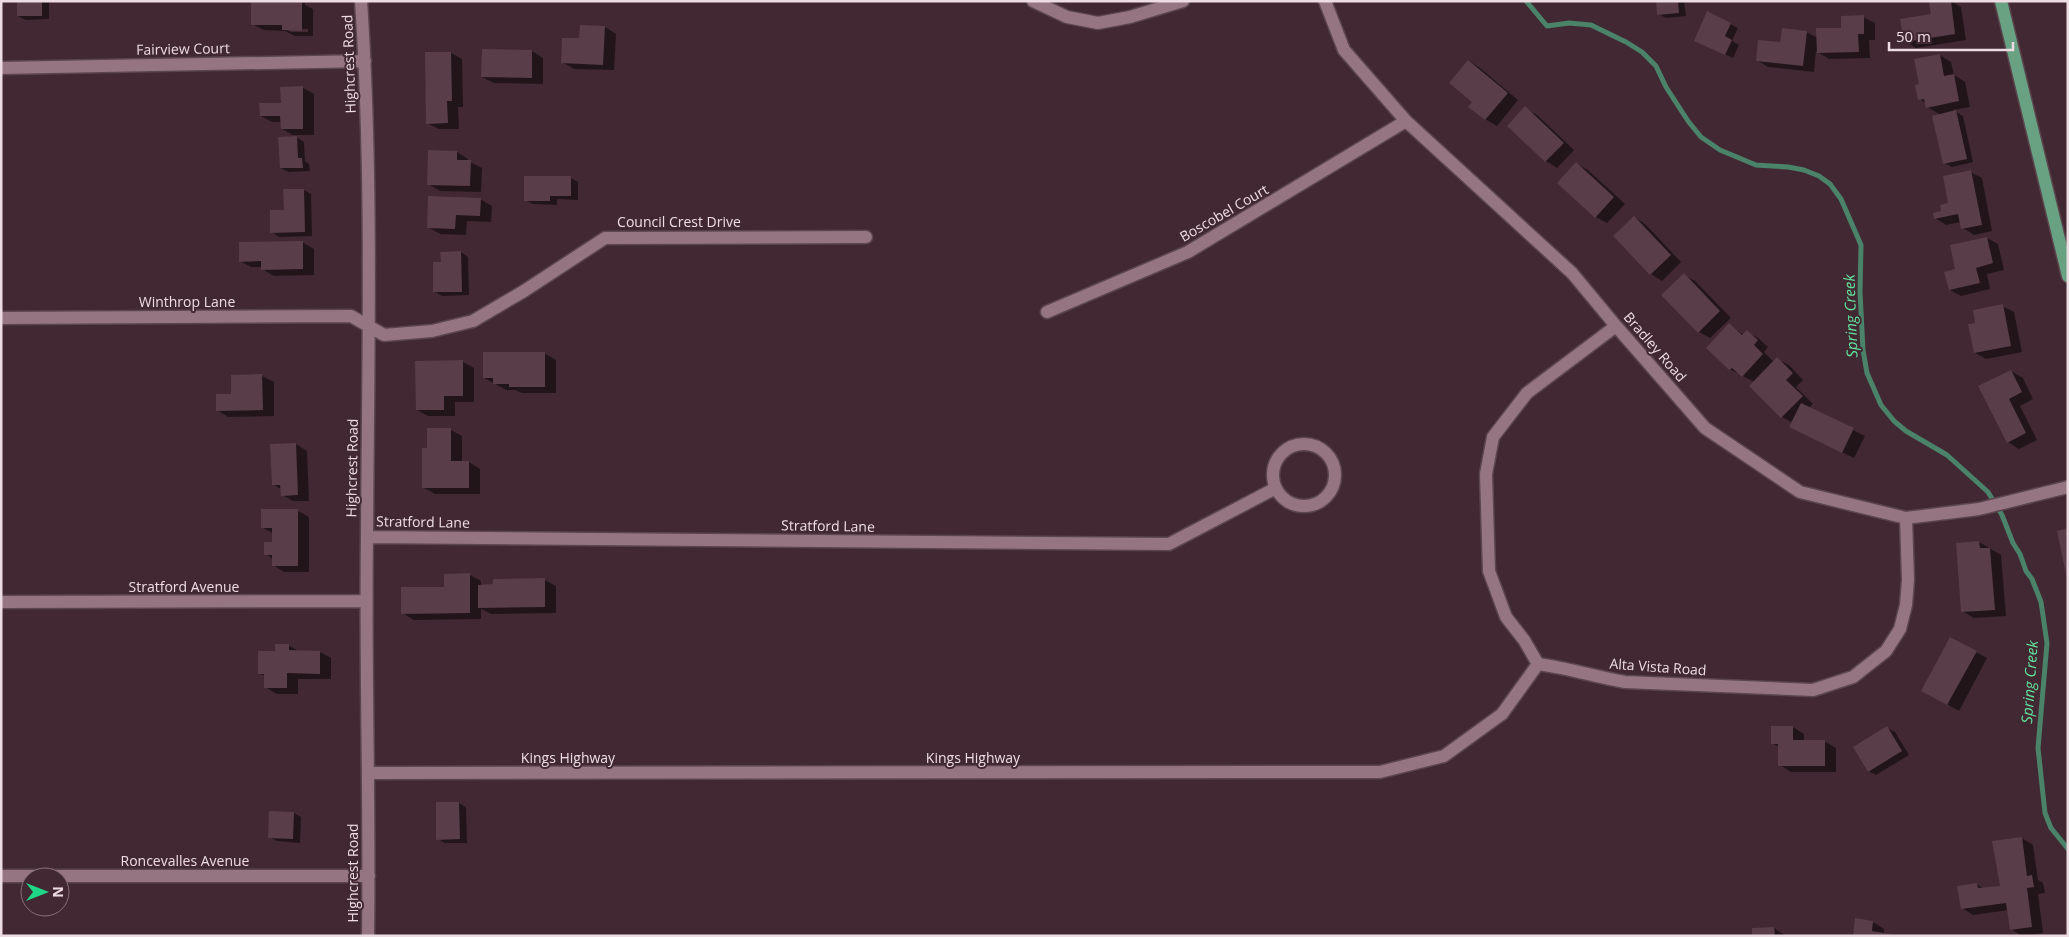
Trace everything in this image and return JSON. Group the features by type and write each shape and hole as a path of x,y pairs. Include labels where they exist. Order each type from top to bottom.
{"main road":[{"path":"2001,1 2068,276"}],"street":[{"name":"Highcrest Road","path":"361,1 365,61 369,326 366,601 368,936"},
{"path":"1033,1 1067,17 1098,23 1130,17 1183,1"},
{"name":"Bradley Road","path":"1325,1 1344,50 1406,121 1572,273 1706,428 1800,492 1906,518 1979,509 2068,487"},
{"name":"Fairview Court","path":"1,68 365,61"},
{"name":"Boscobel Court","path":"1047,312 1188,252 1406,121"},
{"name":"Council Crest Drive","path":"369,326 384,335 432,331 473,321 524,291 605,238 866,236"},
{"name":"Winthrop Lane","path":"1,318 352,316 369,326"},
{"path":"1538,664 1524,640 1506,616 1489,572 1486,474 1493,437 1528,393 1616,326"},
{"path":"1304,444 1314,446 1322,450 1330,458 1334,472 1333,487 1327,496 1319,502 1310,506 1300,506 1286,500 1276,488 1274,468 1278,459 1285,451 1294,446 1304,444"},
{"name":"Stratford Lane","path":"367,537 1169,544 1276,488"},
{"name":"Alta Vista Road","path":"1538,664 1602,678 1645,683 1813,690 1853,677 1886,651 1900,629 1906,605 1908,580 1906,518"},
{"name":"Stratford Avenue","path":"1,602 366,601"},
{"name":"Kings Highway","path":"368,773 1380,772 1444,756 1502,714 1538,664"},
{"name":"Roncevalles Avenue","path":"1,876 369,876"}],"building":[{"path":"17,1 42,1 42,16 17,16"},
{"path":"251,1 302,2 302,31 282,30 282,25 251,25"},
{"path":"1656,1 1678,1 1679,13 1657,15"},
{"path":"1951,1 1955,34 1904,42 1900,19 1931,14 1929,2"},
{"path":"1707,11 1731,23 1725,36 1732,40 1725,55 1694,41"},
{"path":"1864,15 1864,34 1858,34 1859,52 1817,53 1816,28 1841,28 1841,16"},
{"path":"580,25 605,26 603,65 561,63 562,38 579,38"},
{"path":"1782,28 1807,31 1803,66 1756,61 1758,40 1780,42"},
{"path":"482,49 532,50 532,78 481,77"},
{"path":"425,52 451,52 452,101 447,101 448,123 426,124"},
{"path":"1940,54 1944,76 1954,74 1959,101 1926,108 1924,99 1918,100 1915,85 1919,84 1914,59"},
{"path":"1468,60 1508,93 1485,120 1468,107 1472,102 1449,83"},
{"path":"303,86 303,129 281,129 280,116 260,116 259,103 281,103 280,87"},
{"path":"1525,106 1564,143 1545,162 1507,126"},
{"path":"1956,110 1967,159 1943,164 1932,116"},
{"path":"297,136 298,158 302,158 303,168 280,168 278,137"},
{"path":"428,150 457,151 457,160 471,160 470,186 427,185"},
{"path":"1576,162 1614,197 1595,218 1557,183"},
{"path":"1971,170 1982,225 1961,229 1958,214 1934,219 1933,213 1941,211 1940,205 1948,203 1943,176"},
{"path":"524,176 571,176 571,196 550,196 550,201 524,201"},
{"path":"283,189 304,189 305,232 270,233 270,210 284,210"},
{"path":"428,196 481,198 480,216 456,215 455,229 427,228"},
{"path":"1634,216 1671,255 1650,275 1613,236"},
{"path":"1987,237 1993,263 1976,268 1980,283 1949,290 1944,272 1955,269 1950,245"},
{"path":"303,241 303,269 261,270 261,261 239,262 239,242"},
{"path":"461,251 462,292 433,292 433,262 441,262 440,252"},
{"path":"1684,273 1720,311 1698,333 1661,295"},
{"path":"2003,304 2011,346 1974,353 1968,324 1975,323 1973,310"},
{"path":"1729,323 1742,335 1747,330 1758,340 1754,345 1763,354 1742,377 1732,368 1729,370 1706,348"},
{"path":"483,352 545,352 545,387 509,387 509,384 493,384 493,378 483,378"},
{"path":"1777,357 1793,373 1786,380 1803,396 1781,418 1749,386"},
{"path":"463,360 463,396 444,396 444,410 416,410 415,361"},
{"path":"2011,370 2022,392 2009,399 2026,433 2007,443 1978,386"},
{"path":"262,374 263,410 216,411 216,394 231,394 231,375"},
{"path":"1801,403 1854,428 1842,453 1789,427"},
{"path":"427,428 451,428 451,461 469,461 469,488 422,488 422,448 427,448"},
{"path":"296,443 298,495 281,496 280,485 272,485 270,444"},
{"path":"261,509 298,509 298,566 272,566 272,555 264,555 264,542 272,542 272,528 261,528"},
{"path":"2068,528 2068,579 2067,579 2057,531"},
{"path":"1979,541 1980,548 1990,548 1995,610 1961,612 1956,543"},
{"path":"470,573 470,613 401,614 401,587 444,587 444,574"},
{"path":"545,578 545,607 478,608 478,585 493,584 493,579"},
{"path":"1950,637 1977,651 1947,705 1921,691"},
{"path":"275,644 289,644 289,650 320,651 320,674 287,673 287,688 264,688 264,674 258,674 258,651 275,651"},
{"path":"1771,726 1793,726 1793,740 1825,740 1825,766 1778,766 1778,744 1771,744"},
{"path":"1887,726 1902,751 1868,772 1853,747"},
{"path":"436,802 459,802 460,839 436,840"},
{"path":"269,811 294,812 293,839 268,838"},
{"path":"2022,837 2027,876 2032,875 2034,887 2027,888 2032,927 2010,930 2006,903 1961,909 1957,886 1977,883 1978,888 2000,886 1992,841"},
{"path":"1855,918 1873,921 1872,931 1902,936 1853,936"},
{"path":"1774,927 1775,936 1752,936 1752,928"}],"waterway":[{"name":"Spring Creek","path":"1526,1 1547,26 1569,23 1591,25 1642,52 1656,66 1666,87 1688,121 1701,137 1720,150 1756,165 1788,167 1804,170 1819,176 1830,184 1841,199 1861,245 1860,292 1863,350 1867,373 1881,405 1894,421 1906,431 1947,455 1988,492 2002,515 2041,602 2047,643 2038,748 2045,813 2051,828 2068,849"}]}
